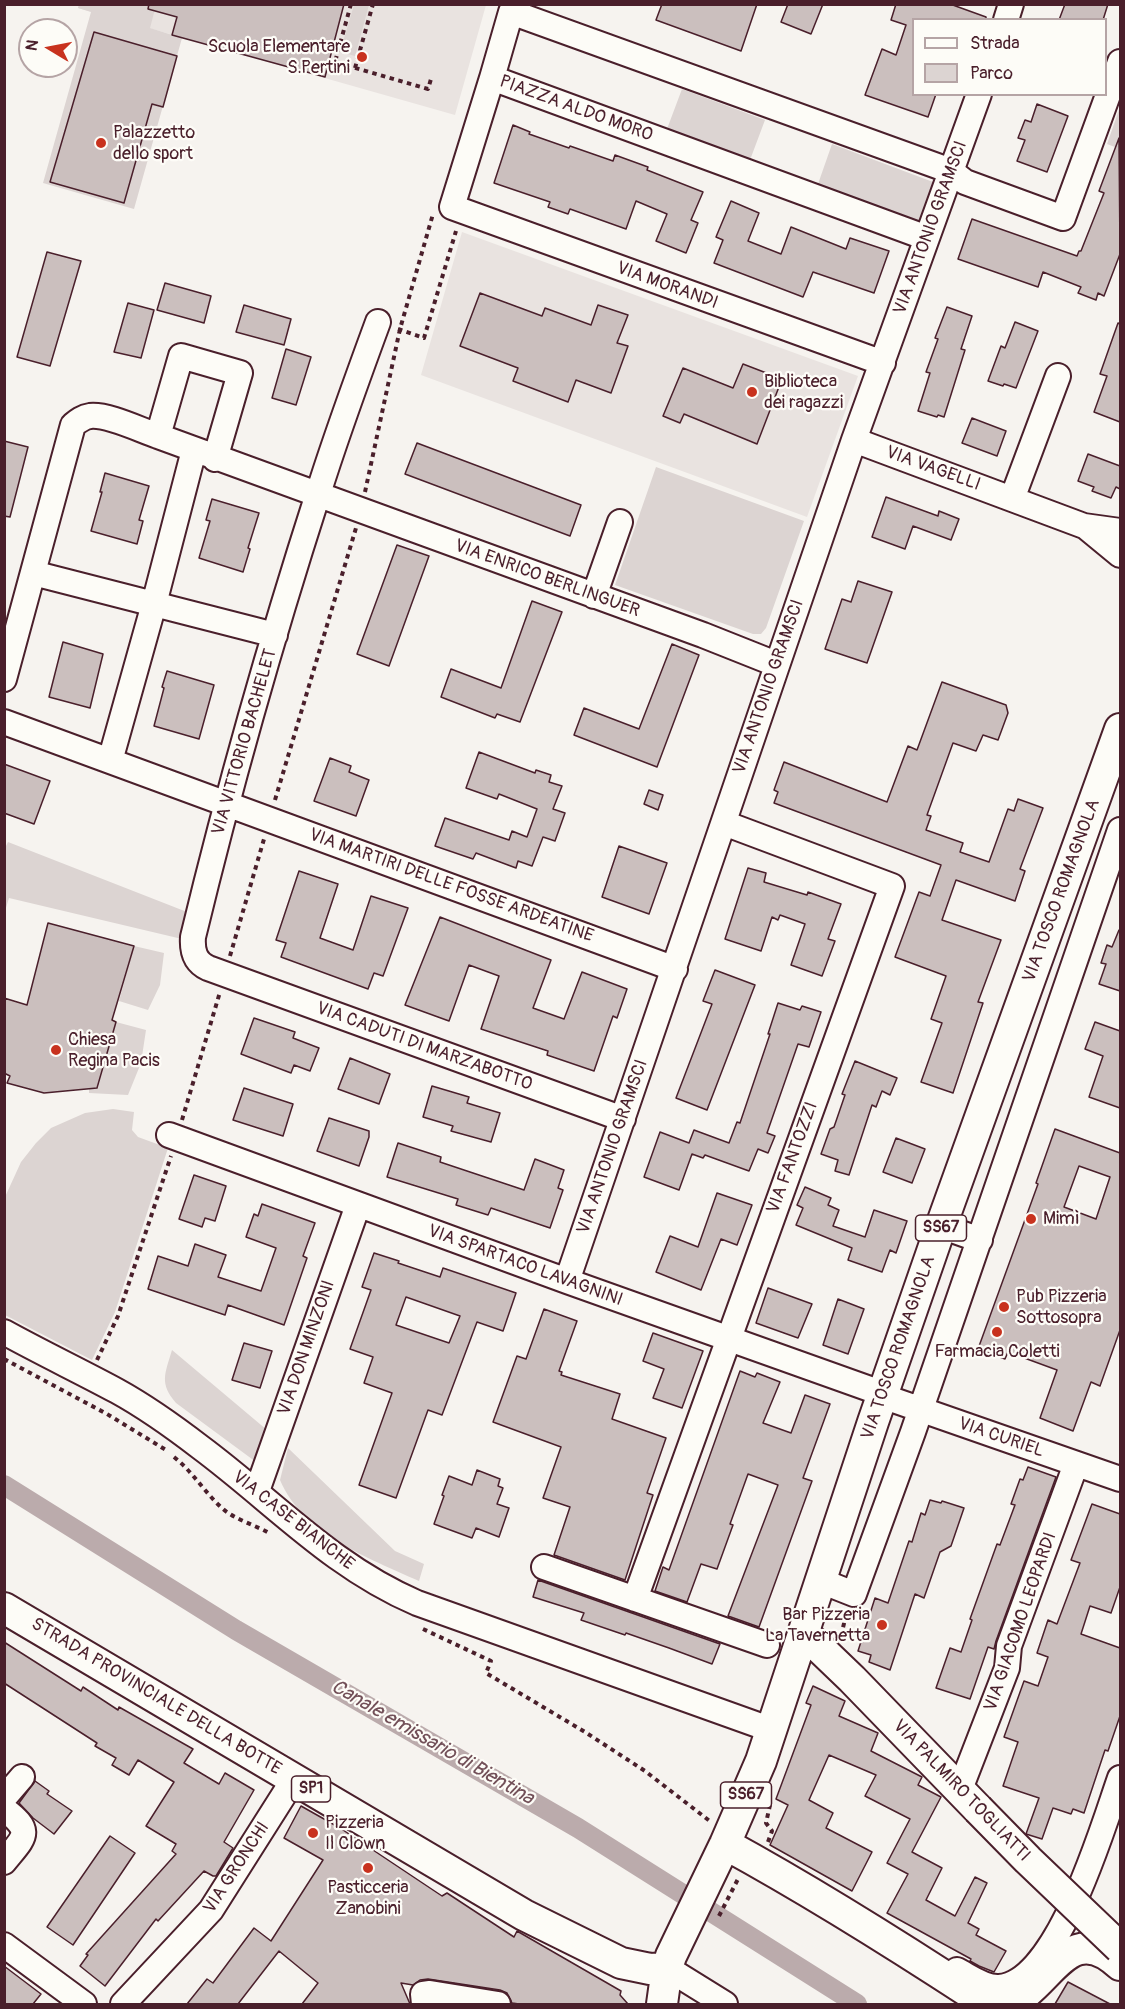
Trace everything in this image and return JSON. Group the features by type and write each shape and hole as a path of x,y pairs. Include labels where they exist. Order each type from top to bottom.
{"main road":[{"name":"VIA TOSCO ROMAGNOLA","path":"718,1849 772,1730 882,1396 941,1226 1120,729"},
{"name":"STRADA PROVINCIALE DELLA BOTTE","path":"4,1608 524,1915 621,1963"},
{"name":"VIA PALMIRO TOGLIATTI","path":"804,1633 852,1679 1036,1868 1118,1957"},
{"name":"VIA PALMIRO TOGLIATTI","path":"718,1849 796,1884 992,2003 1024,1996 1058,1960 1073,1951 1098,1950 1118,1957"},
{"name":"SS67","path":"662,2004 669,1962 718,1849"},
{"name":"SP1","path":"621,1963 650,1969 669,1962"},
{"name":"SP1","path":"621,1963 652,2004"}],"street":[{"name":"PIAZZA ALDO MORO","path":"927,238 492,78 512,12 951,171"},
{"path":"951,171 965,182 1063,218 1120,62"},
{"path":"450,207 492,78"},
{"name":"VIA ANTONIO GRAMSCI","path":"567,1281 854,440 978,96"},
{"name":"VIA MORANDI","path":"450,207 883,363"},
{"name":"VIA VITTORIO BACHELET","path":"225,975 203,966 194,954 192,945 227,804 317,495 389,326"},
{"path":"110,761 154,604 204,454 240,373 181,356 158,436"},
{"path":"1012,499 1058,376"},
{"name":"VIA ENRICO BERLINGUER","path":"33,573 73,425 85,417 96,416 158,436 777,664"},
{"name":"VIA VAGELLI","path":"854,440 1084,526 1120,549"},
{"path":"594,596 620,522"},
{"path":"4,679 33,573 275,636"},
{"name":"VIA MARTIRI DELLE FOSSE ARDEATINE","path":"4,722 675,969"},
{"name":"VIA FANTOZZI","path":"635,1599 892,886 724,823"},
{"path":"1078,844 1096,850 1118,844"},
{"path":"821,1581 854,1594 1118,844"},
{"name":"VIA CADUTI DI MARZABOTTO","path":"225,975 623,1119"},
{"path":"998,1069 1034,1082"},
{"name":"VIA SPARTACO LAVAGNINI","path":"173,1137 870,1389 882,1396"},
{"name":"VIA DON MINZONI","path":"256,1491 358,1204"},
{"path":"941,1226 980,1240"},
{"name":"VIA CASE BIANCHE","path":"4,1332 139,1404 200,1446 306,1535 347,1565 400,1595 772,1730"},
{"name":"VIA CURIEL","path":"882,1396 1120,1479"},
{"name":"VIA GIACOMO LEOPARDI","path":"964,1779 1007,1668 1009,1646 1076,1464"},
{"path":"544,1567 766,1645"},
{"path":"4,1798 22,1777"},
{"path":"928,1966 953,1968 997,1988 1016,1982 1032,1970 1054,1940 1071,1911 1120,1778"},
{"name":"VIA GRONCHI","path":"123,2004 212,1910 294,1779"},
{"path":"4,1809 21,1822 24,1832 20,1842 4,1862"},
{"path":"4,1945 84,2004"},
{"path":"669,1962 725,2004"},
{"path":"424,2004 423,1994 430,1993 498,2004"}],"path":[{"path":"351,4 334,62 428,88 431,80"},
{"path":"355,68 373,4"},
{"path":"389,326 424,338 450,207"},
{"path":"89,1377 118,1316 225,975 361,511 389,326 450,207"},
{"path":"491,1661 486,1673 645,1771 718,1849"},
{"path":"765,1850 772,1831 766,1823 772,1797"}],"shaded area":[{"name":"Scuola Elementare S.Pertini","path":"79,4 486,5 455,115 78,8"},
{"path":"462,232 858,376 807,517 421,375"}],"green space":[{"name":"Palazzetto dello sport","path":"79,5 156,5 150,28 182,38 134,209 43,183 72,78 78,78 78,58 91,12 78,8"},
{"path":"354,5 369,5 355,56 340,52"},
{"path":"682,89 765,120 750,160 667,129"},
{"path":"1120,107 1120,149 1107,144"},
{"path":"832,144 933,182 919,222 818,184"},
{"path":"656,467 804,521 766,628 761,634 753,634 615,585"},
{"path":"8,842 187,912 182,939 9,898 5,911 4,850"},
{"path":"134,946 164,953 160,985 148,1010 119,1001"},
{"path":"116,1022 146,1030 141,1063 128,1095 89,1093 89,1089 98,1088"},
{"path":"113,1109 134,1112 132,1130 138,1137 168,1148 115,1312 92,1360 5,1315 5,1197 21,1162 51,1128 85,1113"},
{"path":"172,1350 267,1430 256,1462 176,1403 165,1384"},
{"path":"288,1448 395,1551 424,1564 419,1581 339,1542 304,1515 290,1499 280,1480"}],"building":[{"name":"Scuola Elementare S.Pertini","path":"149,4 344,4 325,77 172,35 177,17 148,9"},
{"path":"662,4 757,4 741,51 656,20"},
{"path":"788,4 823,4 811,34 781,22"},
{"path":"896,4 950,4 986,17 912,18 912,96 935,96 928,117 865,95 882,49 896,55 906,25 891,20"},
{"path":"1065,4 1108,4 1104,18 1060,18"},
{"name":"Palazzetto dello sport","path":"94,32 177,56 163,107 152,104 124,203 50,182"},
{"path":"1037,104 1068,116 1047,172 1017,161 1025,140 1018,138 1025,120 1031,122"},
{"path":"513,125 530,132 529,134 613,161 615,155 703,192 691,220 698,223 686,253 656,241 667,214 636,201 626,229 570,209 568,214 548,207 550,202 494,183"},
{"path":"1119,138 1120,254 1104,296 1098,293 1096,300 1078,293 1081,287 1043,272 1038,287 958,259 972,219 1077,256 1104,193 1099,191"},
{"path":"731,201 759,213 748,241 781,254 791,227 846,249 850,238 889,251 874,293 813,272 803,297 714,263 723,240 716,237"},
{"path":"47,252 81,261 50,366 17,357"},
{"path":"165,283 211,296 204,323 157,310"},
{"path":"480,293 542,316 545,308 591,325 598,305 628,315 617,343 628,346 611,393 576,380 568,402 513,381 518,368 460,346"},
{"path":"128,303 154,310 141,358 114,352"},
{"path":"244,305 291,319 284,345 236,332"},
{"path":"947,307 972,316 961,349 965,350 944,417 938,415 937,417 918,411 930,373 926,372 938,339 935,338"},
{"path":"1015,322 1038,331 1016,388 988,381 1001,346 1005,348"},
{"path":"1118,323 1120,324 1120,422 1094,412 1107,376 1100,374"},
{"path":"286,349 311,357 296,405 272,398"},
{"path":"743,364 782,379 757,444 684,414 680,423 663,416 683,368 733,388"},
{"path":"972,418 1006,431 997,456 962,443"},
{"path":"4,441 28,447 10,517 4,516"},
{"path":"417,443 581,505 570,536 405,474"},
{"path":"1088,454 1120,466 1120,489 1116,487 1111,498 1092,491 1094,487 1078,481"},
{"path":"105,473 149,486 139,520 143,521 137,544 91,531"},
{"path":"886,497 938,516 939,511 959,519 951,540 913,526 905,549 872,537"},
{"path":"212,499 259,513 243,572 199,558 210,521 206,520"},
{"path":"397,545 429,556 389,666 357,654"},
{"path":"858,581 892,592 867,663 825,649 842,599 851,602"},
{"path":"532,601 562,612 520,722 497,714 495,718 441,697 451,669 501,688"},
{"path":"63,642 103,654 90,708 49,697"},
{"path":"672,644 699,655 657,767 574,735 584,708 639,729"},
{"path":"167,671 214,685 199,739 154,726"},
{"path":"942,682 1006,705 1008,713 998,740 983,735 976,751 953,743 927,815 931,816 926,830 963,843 960,852 989,862 1008,809 1014,811 1018,799 1043,808 1020,869 1025,871 1015,901 956,880 942,920 1001,940 978,1002 983,1003 953,1093 921,1082 942,1023 931,1019 946,976 895,957 919,892 930,896 941,865 774,803 778,792 774,790 784,762 887,802 908,746 917,750"},
{"path":"479,752 535,773 536,770 551,775 549,782 562,786 553,809 565,813 555,841 543,837 532,866 518,861 516,868 476,853 473,859 435,846 445,818 509,840 512,831 527,837 537,809 499,794 497,799 466,788"},
{"path":"330,758 351,766 349,772 369,780 356,816 314,801"},
{"path":"4,764 50,781 34,824 4,813"},
{"path":"649,790 663,795 658,810 644,804"},
{"path":"619,846 667,863 649,914 602,897"},
{"path":"748,868 766,873 764,882 807,895 808,892 841,904 828,939 835,941 822,976 791,965 805,924 780,915 778,920 772,917 761,951 725,939"},
{"path":"299,871 338,884 320,938 353,950 371,896 408,908 383,976 374,973 368,989 281,957 286,943 276,940"},
{"path":"440,917 551,960 533,1008 564,1019 582,972 627,989 617,1018 613,1016 594,1071 547,1055 548,1051 481,1029 499,976 469,965 449,1021 405,1005"},
{"path":"48,923 134,946 112,1020 116,1022 97,1088 44,1093 7,1083 10,1076 4,1073 4,998 27,1005"},
{"path":"1119,930 1120,991 1099,984 1106,964 1101,963 1107,945 1112,947"},
{"path":"715,970 755,985 707,1110 676,1098 712,1004 703,1001"},
{"path":"778,1003 800,1010 802,1006 821,1012 809,1047 798,1044 767,1133 775,1136 768,1153 758,1149 749,1171 705,1155 703,1158 692,1154 679,1190 644,1177 660,1132 689,1143 694,1130 729,1143 737,1122 740,1123"},
{"path":"254,1018 295,1032 293,1038 319,1048 310,1071 294,1065 291,1073 241,1054"},
{"path":"1095,1022 1120,1031 1120,1108 1089,1097 1103,1056 1085,1049"},
{"path":"350,1058 390,1074 379,1104 338,1089"},
{"path":"855,1061 897,1078 890,1095 882,1091 876,1107 872,1105 849,1175 835,1171 838,1160 821,1154 830,1129 834,1127 845,1095 842,1094"},
{"path":"432,1086 469,1097 467,1103 500,1113 491,1142 451,1131 453,1126 423,1117"},
{"path":"244,1088 293,1104 283,1136 233,1120"},
{"path":"329,1118 369,1131 359,1166 317,1151"},
{"path":"1055,1129 1120,1153 1120,1330 1100,1386 1091,1382 1073,1431 1040,1418 1057,1370 1008,1352 1005,1359 978,1349 1038,1184 1036,1183","holes":["1079,1166 1110,1177 1096,1219 1064,1207"]},
{"path":"896,1138 925,1149 912,1183 883,1172"},
{"path":"398,1143 441,1157 440,1162 524,1190 535,1159 564,1170 558,1188 563,1190 550,1228 491,1208 488,1215 456,1205 458,1199 387,1177"},
{"path":"194,1175 226,1186 215,1221 205,1218 202,1227 179,1219"},
{"path":"805,1187 831,1198 828,1205 839,1210 833,1226 865,1237 874,1210 907,1221 896,1253 890,1250 882,1272 848,1260 852,1248 796,1225 803,1208 797,1205"},
{"path":"717,1193 752,1205 737,1245 721,1239 701,1290 656,1272 670,1236 698,1247"},
{"path":"262,1204 315,1223 303,1256 307,1258 284,1325 228,1305 225,1315 148,1289 158,1256 188,1266 195,1244 226,1255 218,1277 261,1291 276,1248 246,1237 254,1214 258,1216"},
{"path":"374,1253 440,1277 443,1268 516,1293 503,1331 477,1322 442,1415 428,1410 396,1498 359,1485 392,1393 364,1383 373,1357 350,1349 371,1290 362,1287","holes":["406,1297 460,1316 449,1343 396,1325"]},
{"path":"768,1288 812,1304 798,1338 756,1323"},
{"path":"838,1299 864,1309 848,1354 823,1345"},
{"path":"544,1309 577,1321 559,1371 562,1372 561,1375 620,1394 612,1419 666,1438 647,1493 653,1495 625,1580 554,1555 570,1507 543,1498 561,1447 493,1422 517,1356 526,1359"},
{"path":"653,1333 703,1351 682,1408 653,1398 664,1369 643,1361"},
{"path":"244,1343 272,1351 260,1388 232,1380"},
{"path":"740,1371 755,1377 757,1373 780,1382 763,1423 791,1433 805,1395 830,1404 803,1478 812,1481 759,1627 728,1616 778,1485 748,1474 717,1569 701,1564 687,1602 655,1591 663,1567 669,1570"},
{"path":"1028,1467 1056,1477 994,1649 988,1647 970,1699 936,1688 950,1648 961,1652 972,1620 970,1619 997,1544 1000,1545 1015,1505 1011,1504 1020,1479 1023,1480"},
{"path":"477,1470 500,1479 498,1486 503,1488 497,1504 509,1508 499,1537 476,1528 472,1538 434,1524 449,1476 472,1485"},
{"path":"930,1500 964,1508 951,1546 940,1552 924,1598 915,1594 890,1670 869,1662 871,1655 858,1651 875,1598 888,1603 909,1541 912,1542 921,1513 925,1515"},
{"path":"1092,1504 1120,1514 1120,1587 1111,1613 1090,1606 1081,1634 1120,1648 1120,1716 1108,1751 1105,1750 1084,1813 1073,1809 1071,1814 1053,1808 1042,1839 1026,1834 1039,1798 1003,1786 1018,1742 1004,1737 1024,1681 1038,1686 1048,1657 1037,1653 1048,1620 1057,1624 1080,1563 1071,1560"},
{"path":"538,1580 720,1644 712,1664 626,1633 625,1635 581,1620 584,1613 533,1597"},
{"path":"4,1642 81,1691 83,1687 118,1710 119,1707 193,1749 184,1763 219,1784 225,1773 254,1790 224,1842 233,1848 216,1876 204,1871 158,1921 156,1919 105,1986 80,1966 88,1955 86,1954 176,1854 172,1851 176,1844 146,1826 174,1782 138,1760 129,1775 112,1765 116,1758 95,1746 97,1743 4,1683"},
{"path":"813,1686 845,1701 839,1716 878,1733 871,1751 922,1777 918,1785 941,1797 912,1852 942,1868 926,1900 955,1916 975,1877 987,1883 968,1923 979,1929 976,1935 1006,1951 994,1972 979,1966 970,1961 971,1959 887,1913 908,1874 887,1863 910,1819 865,1796 876,1775 829,1755 809,1800 833,1813 826,1828 872,1852 852,1891 770,1845 788,1805 776,1799 811,1705 806,1703"},
{"path":"35,1781 49,1791 47,1794 72,1811 54,1834 33,1818 19,1803"},
{"path":"301,1806 340,1828 442,1896 447,1893 514,1937 517,1931 621,1991 620,1995 628,2004 519,2004 512,2003 507,1993 500,1990 428,1979 420,1980 413,1985 401,1983 410,2004 302,2004 318,1983 279,1951 238,2004 187,2004 207,1979 213,1983 254,1928 271,1941 323,1860 284,1838"},
{"path":"110,1836 135,1853 73,1945 47,1927"},
{"path":"4,1966 41,1994 33,2004 4,2004"},
{"path":"1068,1982 1110,2004 1055,2004"}],"waterway":[{"name":"Canale emissario di Bientina","path":"4,1485 236,1630 578,1828 857,2004"}],"place":[{"name":"Scuola Elementare S.Pertini","path":"362,57"},
{"name":"Palazzetto dello sport","path":"101,143"},
{"name":"Biblioteca dei ragazzi","path":"752,392"},
{"name":"Chiesa Regina Pacis","path":"56,1050"},
{"name":"Mimì","path":"1031,1219"},
{"name":"Pub Pizzeria Sottosopra","path":"1004,1307"},
{"name":"Farmacia Coletti","path":"997,1332"},
{"name":"Bar Pizzeria La Tavernetta","path":"882,1625"},
{"name":"Pizzeria Il Clown","path":"313,1833"},
{"name":"Pasticceria Zanobini","path":"368,1868"}]}
